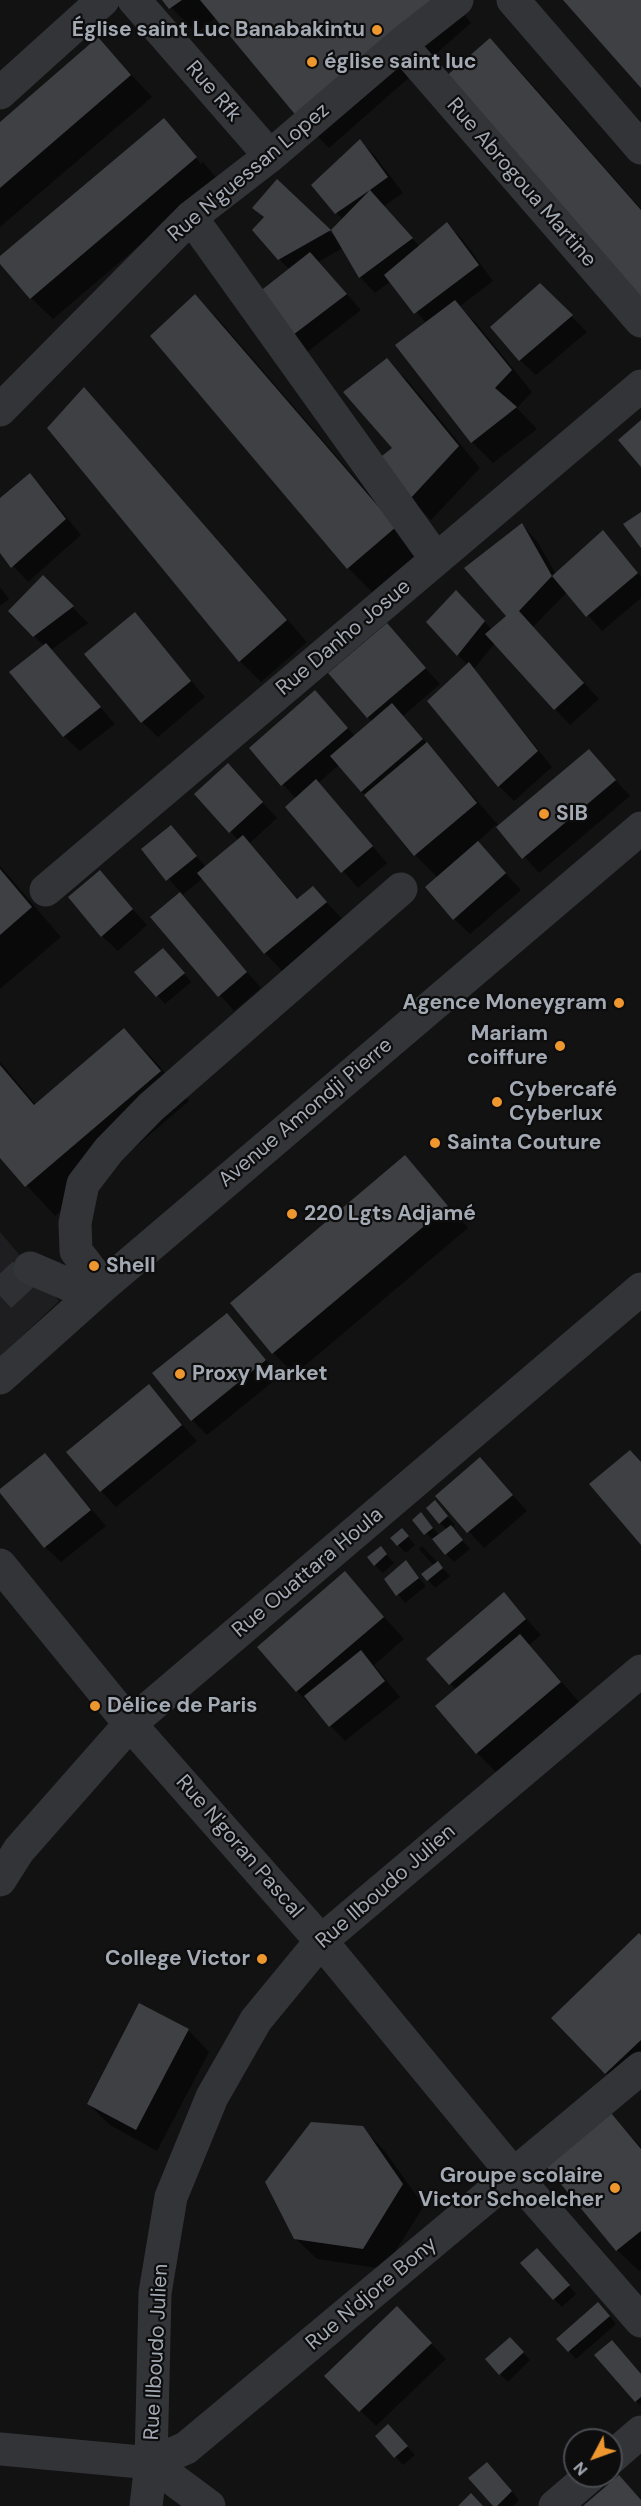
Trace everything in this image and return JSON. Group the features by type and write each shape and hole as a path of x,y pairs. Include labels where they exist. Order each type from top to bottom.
{"street":[{"path":"0,93 103,0"},
{"name":"Rue Rfk","path":"134,0 270,156"},
{"path":"401,44 457,0"},
{"path":"513,0 641,148"},
{"name":"Rue N'guessan Lopez","path":"0,410 191,217 270,156 401,44"},
{"name":"Rue Abrogoua Martine","path":"401,44 641,321"},
{"path":"191,217 436,560"},
{"name":"Rue Danho Josue","path":"46,890 641,386"},
{"name":"Avenue Amondji Pierre","path":"0,1378 98,1290 641,828"},
{"path":"98,1290 76,1251 75,1223 83,1184 109,1150 151,1107 401,889"},
{"path":"30,1268 98,1290"},
{"name":"Rue Ouattara Houla","path":"0,1880 20,1850 130,1724 641,1289"},
{"name":"Rue N'goran Pascal","path":"0,1566 130,1724 321,1941 514,2175 641,2321"},
{"name":"Rue Ilboudo Julien","path":"147,2506 151,2463 155,2293 171,2197 212,2097 256,2020 321,1941 641,1671"},
{"name":"Rue N'djore Bony","path":"151,2463 186,2448 641,2068"},
{"path":"623,2448 641,2432"},
{"path":"0,2449 151,2463 209,2506"},
{"path":"555,2506 576,2488"}],"shaded area":[{"path":"0,1232 59,1301 0,1357"}],"building":[{"path":"162,0 182,0 169,9"},
{"name":"église saint luc","path":"200,0 444,0 303,124"},
{"path":"563,0 641,0 641,88"},
{"path":"98,37 131,75 0,188 0,122"},
{"path":"490,38 641,210 641,302 444,78"},
{"path":"164,118 197,157 30,299 0,264 0,256"},
{"path":"360,139 388,177 335,214 311,185"},
{"path":"277,179 331,230 278,260 252,230 264,217 252,208"},
{"path":"370,190 413,238 359,278 331,230"},
{"path":"447,222 479,265 414,314 384,275"},
{"path":"310,252 347,294 289,338 254,296"},
{"path":"540,283 573,315 519,361 490,327"},
{"path":"195,294 396,527 347,569 150,336"},
{"path":"455,300 512,370 495,388 517,407 471,443 395,345"},
{"path":"387,358 459,446 409,500 373,463 392,448 343,392"},
{"path":"84,387 287,620 239,662 47,428"},
{"path":"641,420 641,467 618,440"},
{"path":"30,473 66,519 11,568 0,553 0,498"},
{"path":"641,512 641,548 623,524"},
{"path":"522,523 552,576 519,611 584,683 554,710 485,634 506,616 464,568"},
{"path":"603,530 638,573 586,617 552,576"},
{"path":"43,575 74,606 33,637 8,611"},
{"path":"456,590 485,621 457,656 426,622"},
{"path":"135,612 191,681 141,723 84,654"},
{"path":"387,623 426,668 367,718 328,673"},
{"path":"46,643 101,707 63,737 9,672"},
{"path":"469,662 538,751 498,787 427,701"},
{"path":"315,690 348,728 281,786 249,748"},
{"path":"392,703 423,739 361,792 330,756"},
{"path":"427,742 477,803 414,856 364,795"},
{"path":"589,749 616,780 522,859 496,827"},
{"path":"228,763 263,802 229,833 194,794"},
{"path":"316,779 373,846 341,873 285,807"},
{"path":"171,825 197,856 166,881 141,849"},
{"path":"243,835 297,899 313,886 327,902 264,954 197,873"},
{"path":"478,841 506,873 453,920 425,887"},
{"path":"0,869 32,907 0,935"},
{"path":"100,870 133,909 101,937 68,897"},
{"path":"180,892 247,972 218,997 150,917"},
{"path":"163,948 185,973 156,997 134,972"},
{"path":"124,1028 161,1071 25,1187 0,1158 0,1065 34,1105"},
{"path":"405,1155 448,1206 272,1354 230,1303"},
{"path":"227,1313 266,1360 191,1421 152,1373"},
{"path":"149,1384 182,1425 100,1492 66,1452"},
{"path":"630,1450 641,1462 641,1545 589,1484"},
{"path":"45,1453 91,1510 44,1548 0,1493 0,1489"},
{"path":"480,1457 513,1495 467,1533 435,1496"},
{"path":"435,1500 448,1516 439,1524 426,1508"},
{"path":"421,1512 433,1528 424,1535 412,1520"},
{"path":"451,1525 463,1540 445,1555 432,1539"},
{"path":"402,1528 409,1536 397,1546 390,1538"},
{"path":"381,1546 387,1554 374,1566 367,1557"},
{"path":"406,1560 419,1578 396,1596 384,1579"},
{"path":"438,1561 443,1568 427,1581 421,1574"},
{"path":"345,1571 384,1617 296,1692 257,1647"},
{"path":"504,1592 526,1619 449,1685 426,1659"},
{"path":"520,1634 561,1682 476,1754 435,1706"},
{"path":"361,1650 385,1681 329,1727 304,1696"},
{"path":"639,1933 641,1935 641,2040 605,2074 551,2018"},
{"path":"139,2003 189,2029 136,2130 87,2104"},
{"path":"611,2113 641,2149 641,2231 616,2251 546,2166"},
{"path":"311,2122 363,2126 403,2184 363,2249 294,2239 265,2182"},
{"path":"537,2248 570,2285 553,2300 520,2263"},
{"path":"598,2302 610,2316 568,2352 556,2339"},
{"path":"397,2306 432,2343 359,2412 324,2376"},
{"path":"510,2337 524,2352 499,2375 485,2359"},
{"path":"612,2340 641,2374 641,2397 635,2402 594,2355"},
{"path":"388,2424 408,2446 394,2458 375,2436"},
{"path":"487,2462 512,2491 497,2506 493,2506 468,2478"},
{"path":"623,2480 641,2500 641,2506 583,2506 604,2488 623,2488"},
{"path":"471,2493 483,2506 458,2506"}],"tunnel":[{"path":"0,1296 30,1268"}],"place":[{"name":"Église saint Luc Banabakintu","path":"377,30"},
{"name":"église saint luc","path":"312,62"},
{"name":"SIB","path":"544,814"},
{"name":"Agence Moneygram","path":"619,1003"},
{"name":"Mariam coiffure","path":"560,1046"},
{"name":"Cybercafé Cyberlux","path":"497,1102"},
{"name":"Sainta Couture","path":"435,1143"},
{"name":"220 Lgts Adjamé","path":"292,1214"},
{"name":"Shell","path":"94,1266"},
{"name":"Proxy Market","path":"180,1374"},
{"name":"Délice de Paris","path":"95,1706"},
{"name":"College Victor","path":"262,1959"},
{"name":"Groupe scolaire Victor Schoelcher","path":"615,2188"}]}
